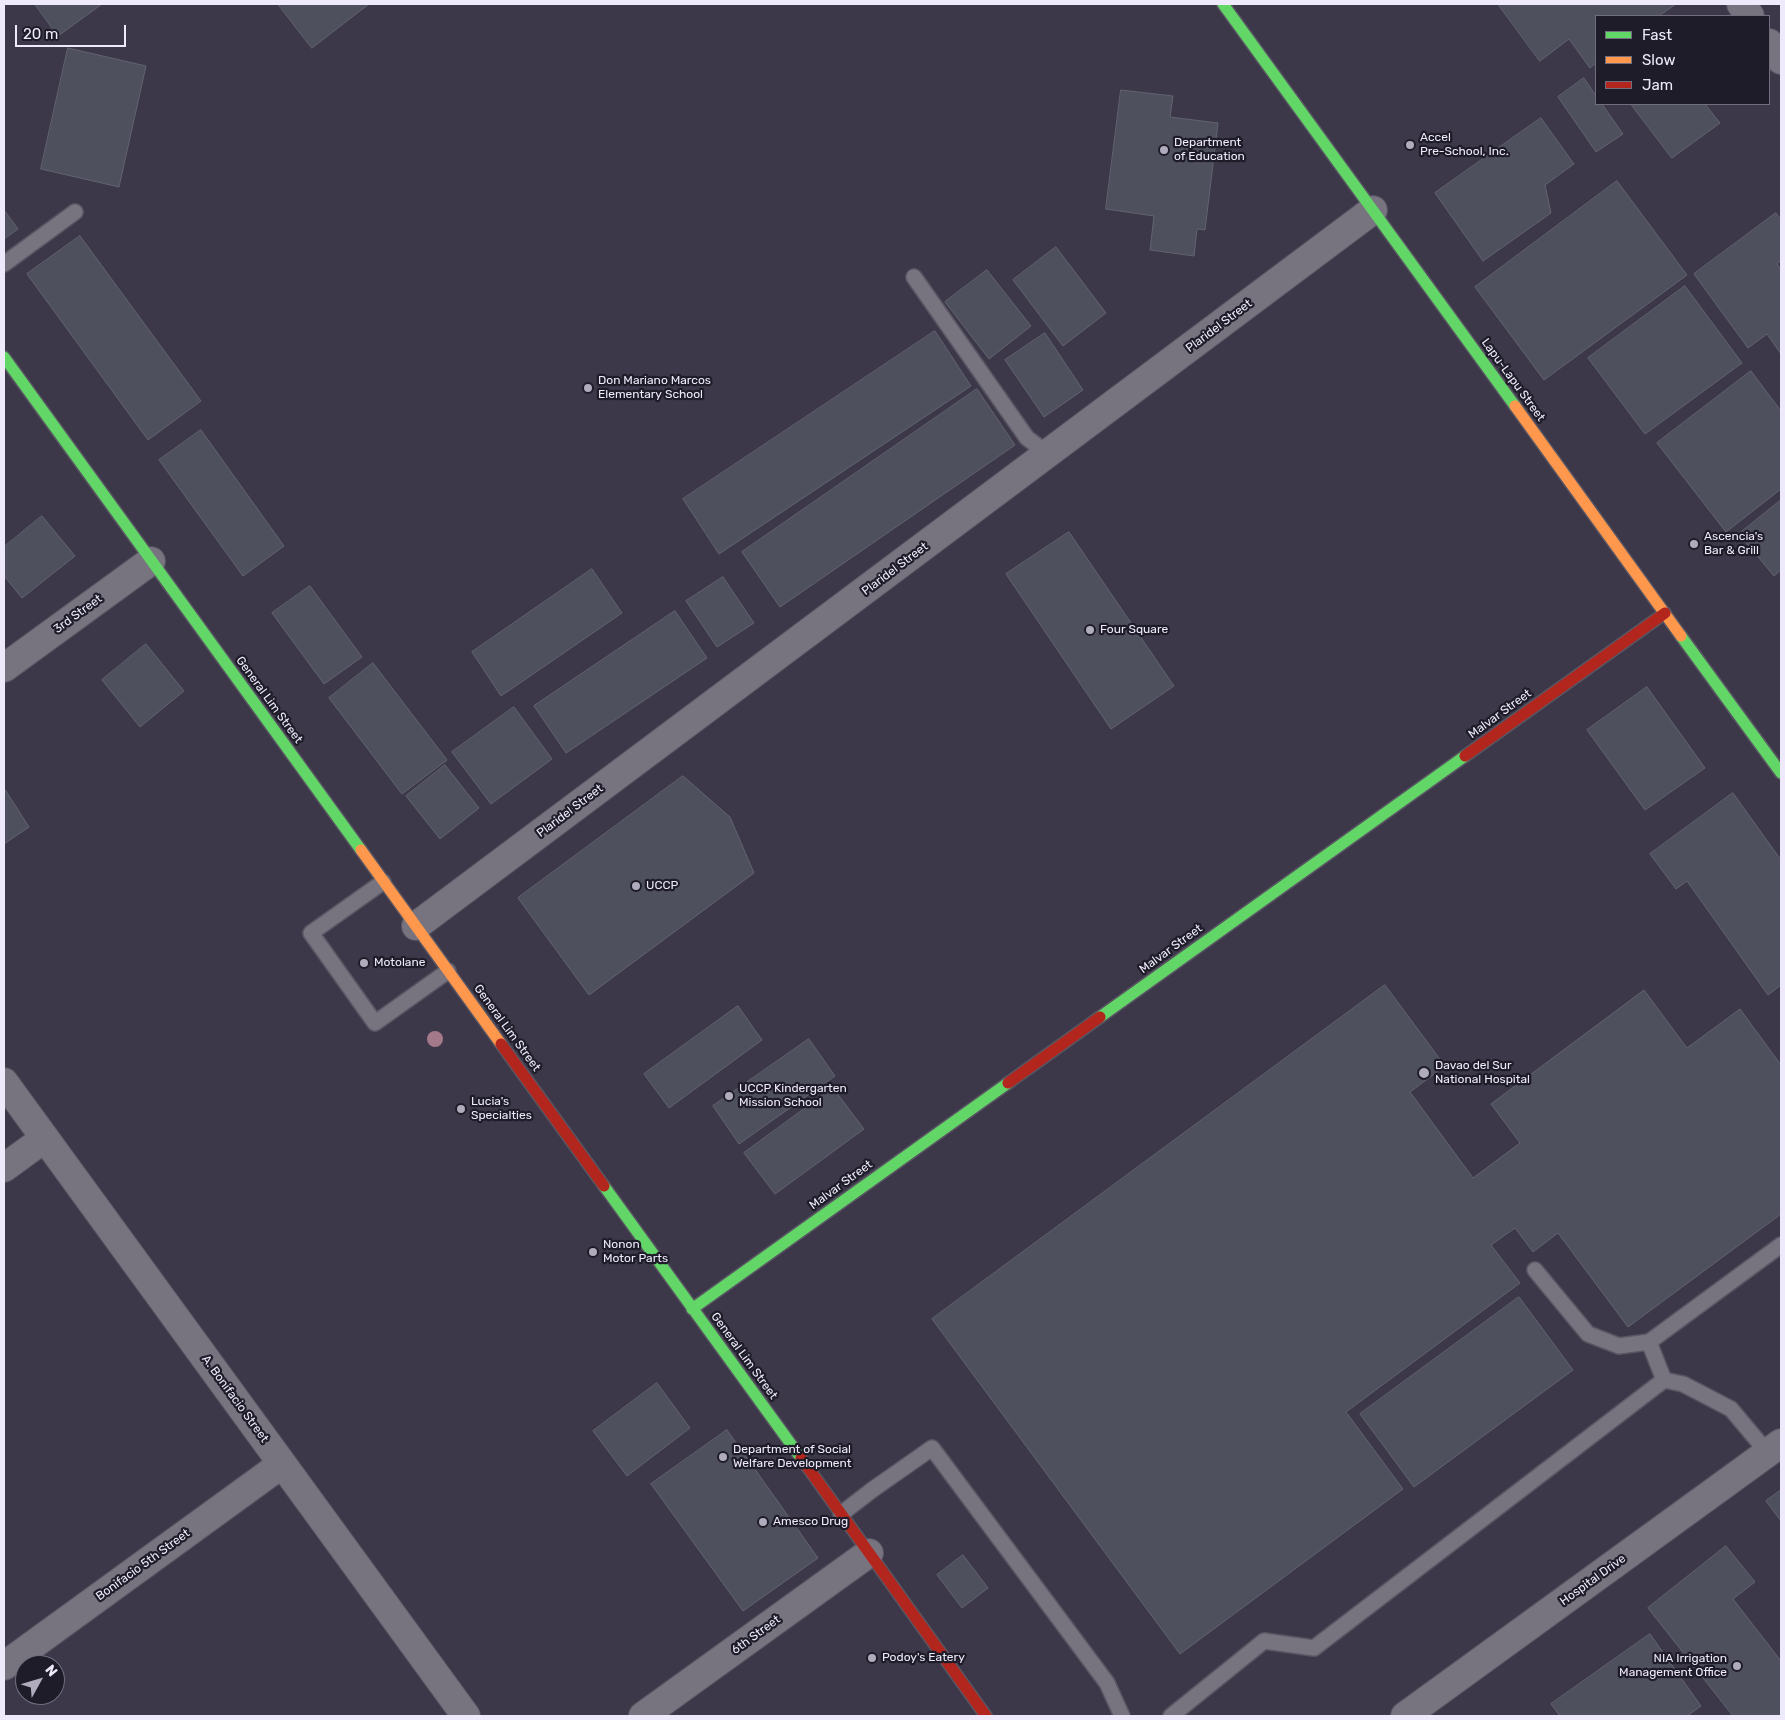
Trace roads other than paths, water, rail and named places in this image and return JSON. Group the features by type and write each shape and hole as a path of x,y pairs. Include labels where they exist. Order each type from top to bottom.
{"street":[{"name":"Lapu-Lapu Street","path":"1223,4 1781,773"},
{"path":"1740,4 1749,15"},
{"path":"1770,44 1781,60"},
{"name":"Plaridel Street","path":"416,926 1373,210"},
{"name":"General Lim Street","path":"4,357 986,1716"},
{"name":"3rd Street","path":"4,668 152,561"},
{"name":"Malvar Street","path":"692,1309 1665,613"},
{"name":"A. Bonifacio Street","path":"4,1082 466,1716"},
{"path":"4,1168 45,1138"},
{"name":"Hospital Drive","path":"1405,1716 1774,1447"},
{"name":"Bonifacio 5th Street","path":"4,1666 282,1464"},
{"name":"6th Street","path":"643,1716 869,1553"}],"lane":[{"path":"4,264 75,212"},
{"path":"914,277 1027,438 1048,454"},
{"path":"382,882 311,934 375,1023 448,971"},
{"path":"1535,1270 1588,1334 1619,1346 1649,1342 1781,1245"},
{"path":"1649,1342 1664,1380"},
{"path":"1171,1716 1264,1641 1314,1648 1664,1380 1683,1384 1731,1409 1774,1447"},
{"path":"841,1514 932,1448 1107,1683 1122,1716"}],"place":[{"name":"Accel Pre-School, Inc.","path":"1410,145"},
{"name":"Department of Education","path":"1164,150"},
{"name":"Don Mariano Marcos Elementary School","path":"588,388"},
{"name":"Ascencia's Bar & Grill","path":"1694,544"},
{"name":"Four Square","path":"1090,630"},
{"name":"UCCP","path":"636,886"},
{"name":"Motolane","path":"364,963"},
{"name":"Davao del Sur National Hospital","path":"1424,1073"},
{"name":"UCCP Kindergarten Mission School","path":"729,1096"},
{"name":"Lucia's Specialties","path":"461,1109"},
{"name":"Nonon Motor Parts","path":"593,1252"},
{"name":"Department of Social Welfare Development","path":"723,1457"},
{"name":"Amesco Drug","path":"763,1522"},
{"name":"Podoy's Eatery","path":"872,1658"},
{"name":"NIA Irrigation Management Office","path":"1737,1666"}]}
